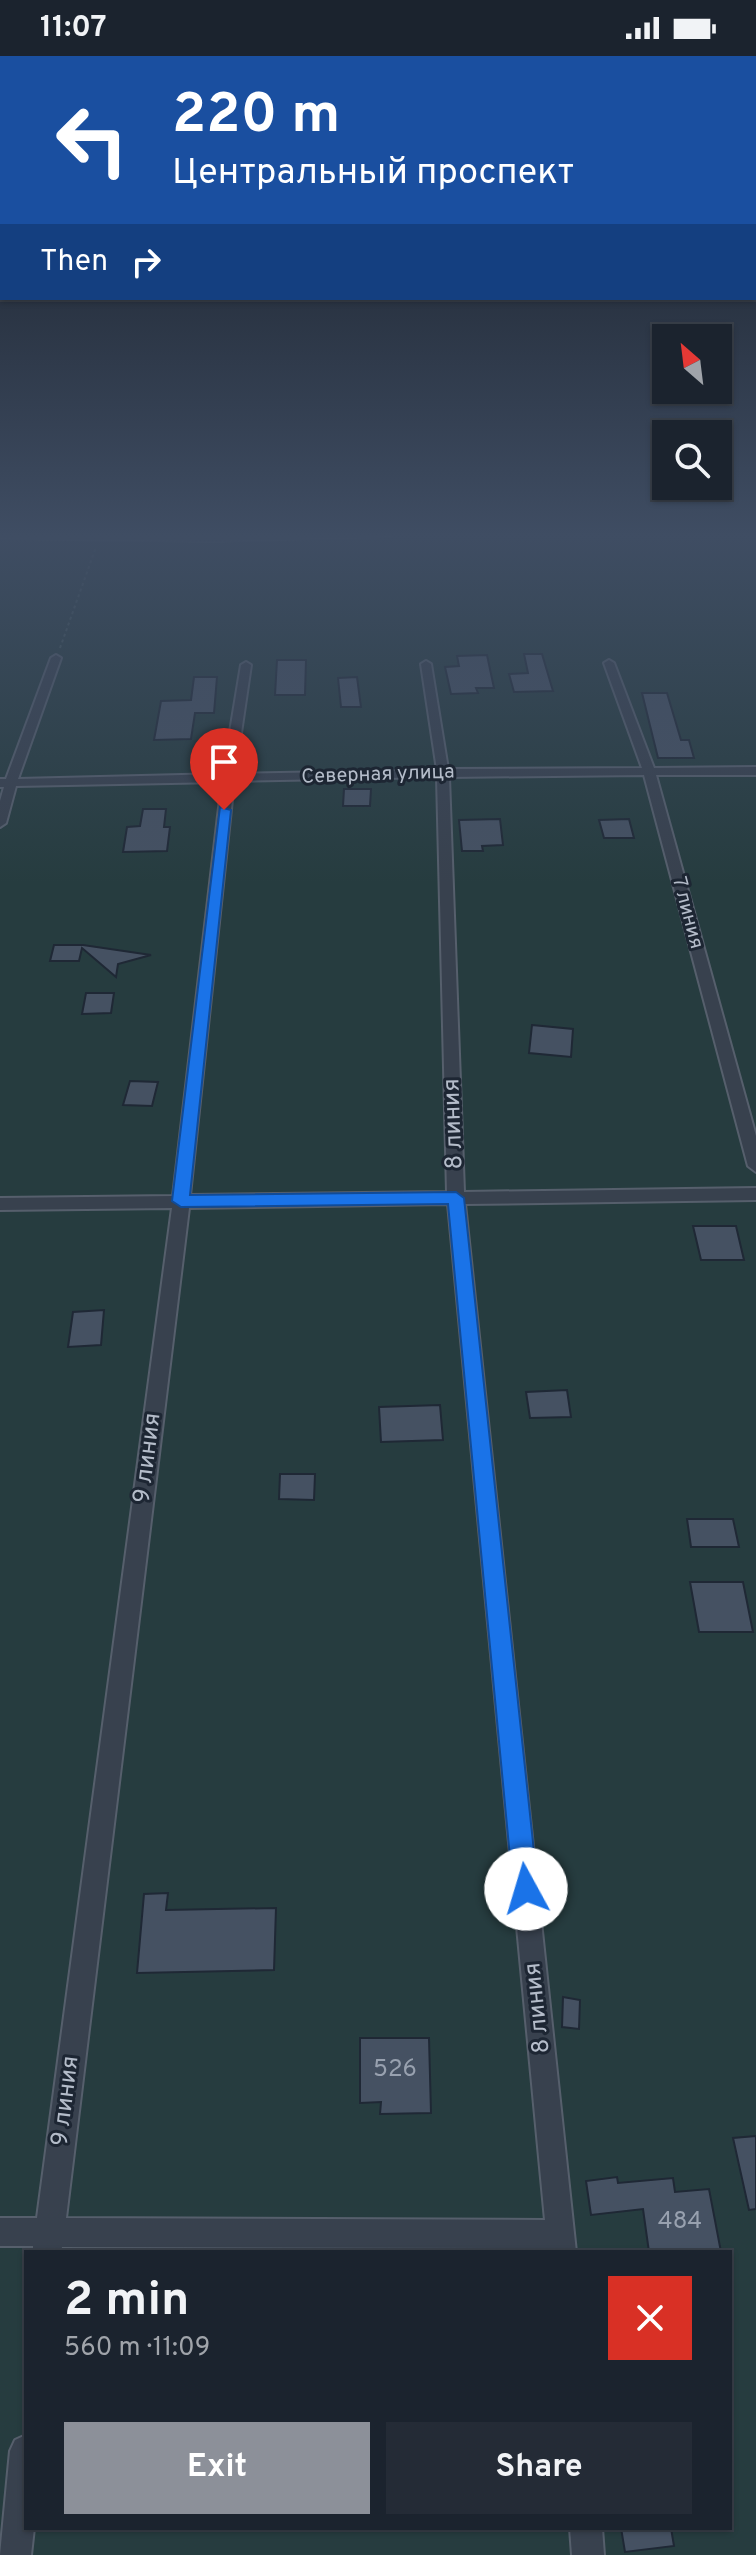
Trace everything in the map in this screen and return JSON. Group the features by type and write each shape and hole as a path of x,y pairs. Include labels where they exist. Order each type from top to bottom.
{"street":[{"path":"0,823 5,783 56,658"},
{"name":"7 линия","path":"609,663 649,771 756,1166"},
{"name":"8 линия","path":"426,664 443,773 456,1198 561,2243"},
{"name":"9 линия","path":"48,2242 181,1201 228,780 246,665"},
{"name":"Северная улица","path":"5,783 443,773 756,771"},
{"path":"0,1204 756,1194"},
{"path":"0,2232 48,2242 561,2243"},
{"path":"15,2555 24,2470"},
{"path":"586,2530 588,2555"}],"path":[{"path":"56,658 59,650"}],"green space":[{"path":"0,650 756,650 756,2555 0,2555"}],"building":[{"path":"524,654 542,654 553,691 514,692 509,674 528,673"},
{"path":"487,655 494,688 476,688 478,693 451,694 445,667 459,666 457,656"},
{"path":"277,660 306,660 305,695 275,695"},
{"path":"194,677 217,677 214,713 195,713 191,739 154,740 161,701 191,700"},
{"path":"357,677 361,707 341,707 338,678"},
{"path":"642,693 667,693 681,740 689,740 694,758 658,758"},
{"path":"344,789 371,789 370,806 343,806"},
{"path":"143,809 166,809 164,827 170,827 167,851 123,852 127,827 140,826"},
{"path":"500,819 503,845 482,846 483,851 462,851 459,820"},
{"path":"629,819 634,838 604,838 599,820"},
{"path":"54,945 83,945 151,955 118,964 116,977 82,948 79,961 50,961"},
{"path":"86,993 114,993 111,1013 82,1014"},
{"path":"532,1025 573,1029 571,1057 529,1053"},
{"path":"130,1081 158,1082 152,1106 123,1105"},
{"path":"693,1226 736,1226 744,1260 701,1260"},
{"path":"104,1310 101,1345 68,1347 73,1312"},
{"path":"567,1390 571,1417 530,1418 526,1392"},
{"path":"440,1405 443,1440 381,1442 379,1407"},
{"path":"280,1474 315,1474 314,1500 279,1499"},
{"path":"687,1519 733,1519 739,1547 691,1547"},
{"path":"690,1582 743,1582 753,1632 699,1632"},
{"path":"168,1893 166,1910 276,1908 274,1970 137,1973 144,1894"},
{"path":"563,1997 580,2000 579,2029 562,2027"},
{"path":"360,2038 429,2038 431,2113 380,2114 381,2102 360,2103"},
{"path":"756,2136 756,2209 749,2210 733,2138"},
{"path":"617,2177 618,2183 673,2178 675,2192 709,2189 721,2250 649,2250 643,2209 591,2215 586,2181"},
{"path":"621,2530 671,2530 674,2546 625,2552"}],"route":[{"path":"224,810 181,1201 456,1198 526,1889"}]}
